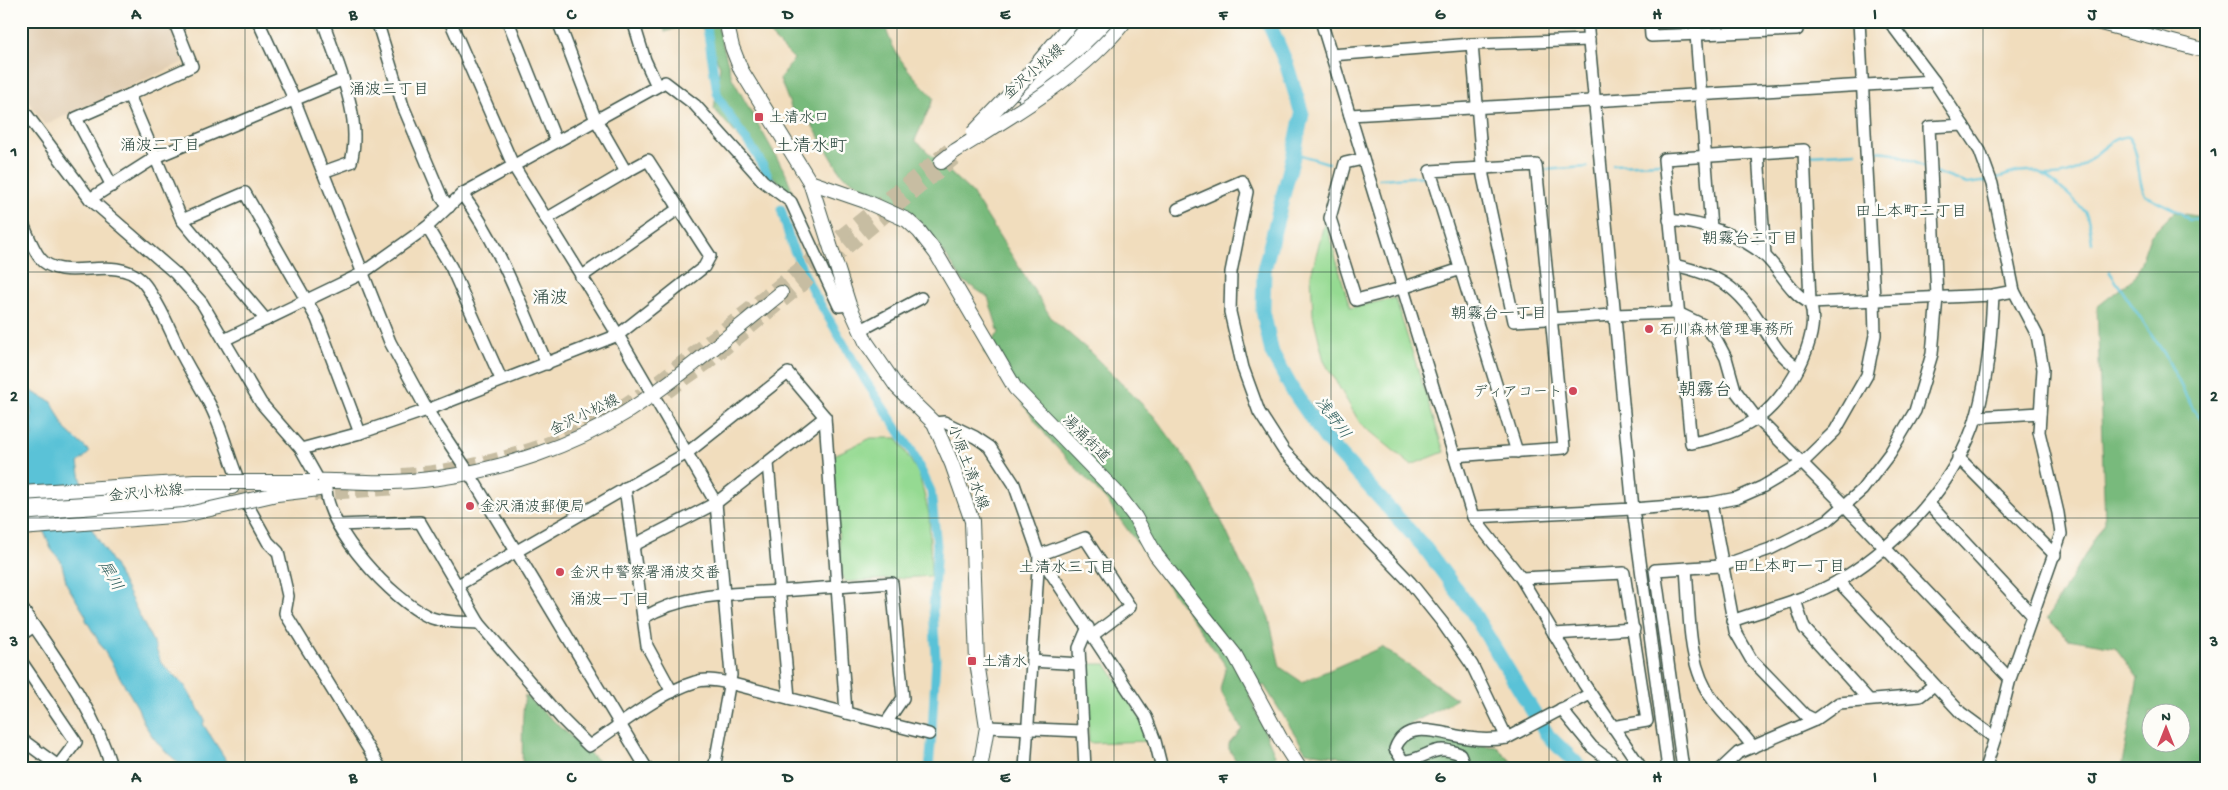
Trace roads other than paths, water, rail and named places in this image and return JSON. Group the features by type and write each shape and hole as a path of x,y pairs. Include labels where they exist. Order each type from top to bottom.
{"main road":[{"name":"小原土清水線","path":"726,21 732,47 742,70 810,182 849,305 861,330 880,366 897,387 934,424 952,464 972,521 977,654 987,727 980,769"},
{"path":"955,151 1022,82 1073,21"},
{"name":"金沢小松線","path":"1090,21 1042,72 974,135 1050,80 1106,21"},
{"path":"941,162 1068,78 1093,56 1125,21"},
{"path":"2093,21 2207,51"},
{"name":"湯涌街道","path":"810,182 865,201 907,220 919,231 936,253 1015,388 1116,492 1135,517 1156,554 1235,655 1280,738 1300,769"},
{"name":"金沢小松線","path":"320,485 350,488 367,482 438,478 469,473 532,455 575,439 623,414 652,395 781,293"},
{"path":"21,493 177,483 320,485"},
{"path":"21,528 184,515 320,485"},
{"name":"金沢小松線","path":"21,517 146,502 272,490"},
{"name":"金沢小松線","path":"21,504 146,502"}],"street":[{"path":"112,186 76,118 192,66 174,21"},
{"path":"258,21 294,99 361,274 390,342 427,410 469,473 647,769"},
{"path":"323,21 353,118 353,153 351,162 323,172"},
{"path":"377,21 403,106 442,198 449,207"},
{"path":"450,21 513,165 581,278 618,335 716,503 725,594 729,682 714,769"},
{"path":"508,21 556,141"},
{"path":"558,21 595,118 626,172"},
{"path":"633,21 645,60 657,86"},
{"path":"1321,21 1473,517 1522,578 1590,694 1642,769"},
{"path":"1587,21 1613,315 1633,509 1668,769"},
{"path":"1650,21 1652,36 1696,34 1748,26 1797,30 1797,21"},
{"path":"1695,21 1707,156 1711,228"},
{"path":"1473,517 1633,509 1712,503 1737,498 1762,487 1801,464 1836,430 1867,375 1874,335 1874,299 1859,21"},
{"path":"1889,21 1934,81 1980,151 1991,181 2014,291 2037,335 2043,370 2039,432 2061,534 2010,679 1985,769"},
{"path":"1331,56 1472,44 1589,40"},
{"path":"1472,44 1483,168 1514,321 1678,313 1702,325 1716,339 1726,358 1735,390 1758,419 1844,505 2010,679"},
{"path":"90,199 156,157 342,80"},
{"path":"1350,115 1934,81"},
{"path":"224,340 361,274 427,227 462,194 595,118 665,82 694,105 764,181 791,202 839,306 849,305"},
{"path":"129,95 182,220 266,320"},
{"path":"21,107 90,199 175,273 202,303 261,403 301,449 338,525 358,556 386,584 419,611 443,620 479,623"},
{"path":"1683,769 1655,570 1721,566 1770,549 1828,520 1862,490 1890,453 1915,411 1932,354 1937,297 1928,127 1963,125"},
{"path":"1804,150 1810,303 1813,311 1810,336 1804,360 1798,367 1796,376 1784,393 1758,419 1716,438 1691,443 1664,159 1707,156 1804,150"},
{"path":"1758,153 1765,256"},
{"path":"1363,159 1345,164 1330,218 1356,300 1402,288 1461,269"},
{"path":"301,449 360,433 427,410 501,379 547,364 618,335 704,267 710,256 648,160 546,219"},
{"path":"1454,456 1517,452 1564,448 1536,165 1430,171 1517,452"},
{"path":"1178,209 1242,181 1247,192 1231,272 1230,312 1243,368 1260,412 1284,451 1410,582 1442,622 1472,665 1511,736"},
{"path":"182,220 245,194 318,319 360,433"},
{"path":"462,194 482,220 499,254 547,364"},
{"path":"581,278 678,209"},
{"path":"21,220 40,259 52,266 65,270 108,267 123,271 140,280 171,332 194,379 210,404 236,474"},
{"path":"1669,220 1693,222 1742,241 1765,256 1801,298 1810,303 1993,295 2014,291"},
{"path":"427,227 451,267 501,379"},
{"path":"1674,265 1698,270 1723,281 1746,303 1785,360 1798,367"},
{"path":"1732,621 1795,600 1838,581 1884,549 1929,504 1958,457 1976,417 1991,343 1993,295"},
{"path":"861,330 921,298"},
{"path":"458,585 686,453 788,373 825,418 846,713"},
{"path":"1976,417 2040,413"},
{"path":"634,545 716,503 825,418"},
{"path":"934,424 944,422 975,437 990,447 1014,484 1039,555 1091,631 1146,717 1155,741 1162,769"},
{"path":"1958,457 2055,555"},
{"path":"768,463 789,698"},
{"path":"625,488 647,646 672,692"},
{"path":"1712,503 1721,566 1735,631 1751,659 1805,715 1815,720"},
{"path":"1929,504 2033,616"},
{"path":"248,506 268,542 278,552 288,596 285,613 380,769"},
{"path":"338,525 420,522 479,623 561,718 589,746 672,692 696,681 729,682 929,734"},
{"path":"1039,555 1086,538 1130,607 1091,631 1079,648 1085,769"},
{"path":"1025,769 1039,555"},
{"path":"1686,569 1692,640 1701,680 1712,700 1740,729 1753,747"},
{"path":"1522,578 1624,573 1647,721 1612,727"},
{"path":"1838,581 1961,713 1995,738"},
{"path":"643,618 662,607 686,600 725,594 892,583 903,698 886,723"},
{"path":"1795,600 1804,628 1868,699"},
{"path":"21,607 76,687 112,769"},
{"path":"21,635 34,626"},
{"path":"1554,634 1634,629"},
{"path":"21,661 76,742 60,768 21,739"},
{"path":"1032,661 1080,664"},
{"path":"1721,769 1738,753 1815,720 1839,703 1920,696 1934,685"},
{"path":"1463,769 1464,764 1460,754 1444,750 1425,755 1415,761 1404,761 1395,749 1397,742 1406,734 1420,730 1435,730 1467,738 1493,740 1511,736 1590,694"},
{"path":"1560,710 1592,746 1621,769"},
{"path":"987,727 1082,731"}],"water":[{"name":"犀川","path":"21,386 52,402 65,429 90,452 78,463 90,526 114,565 155,646 161,663 185,686 205,720 203,724 232,769 183,769 166,752 146,726 138,708 86,620 86,616 67,585 61,561 51,549 23,480 21,436 31,440 33,434 30,407 28,400 21,393"}],"waterway":[{"path":"706,21 717,93"},
{"name":"浅野川","path":"1268,21 1286,63 1302,114 1264,270 1263,311 1272,353 1293,391 1326,439 1425,548 1472,611 1548,736 1582,769"},
{"path":"718,95 730,117 759,158 770,181"},
{"path":"2043,176 2070,173 2078,169 2109,143 2122,137 2128,137 2135,150 2140,181 2145,195 2181,213 2189,220 2207,217"},
{"path":"1878,151 1894,153 1925,167"},
{"path":"1809,155 1856,152"},
{"path":"1294,153 1328,163"},
{"path":"1613,165 1660,163"},
{"path":"1541,170 1587,167"},
{"path":"1993,179 2025,171 2035,172 2047,178 2072,198 2084,211 2089,222 2092,243"},
{"path":"1935,172 1967,184 1988,181"},
{"path":"1379,179 1426,176"},
{"path":"781,209 791,244 812,290 865,380 912,451 931,491 937,545 933,608 936,659 932,730"},
{"path":"2109,271 2164,353 2193,409 2207,427"},
{"path":"929,769 932,733"}],"tunnel":[{"path":"659,381 949,150"},
{"path":"650,404 706,364 956,157"},
{"path":"402,475 465,467 527,451 558,440 587,426 642,394"},
{"path":"236,475 248,506"},
{"path":"314,494 397,488"}],"place":[{"name":"土清水口","path":"759,117"},
{"name":"石川森林管理事務所","path":"1649,329"},
{"name":"ディアコート","path":"1573,391"},
{"name":"金沢涌波郵便局","path":"470,506"},
{"name":"金沢中警察署涌波交番","path":"560,572"},
{"name":"土清水","path":"972,661"}],"district":[{"name":"涌波三丁目","path":"389,88"},
{"name":"涌波二丁目","path":"160,144"},
{"name":"土清水町","path":"811,145"},
{"name":"田上本町二丁目","path":"1911,210"},
{"name":"朝霧台二丁目","path":"1750,237"},
{"name":"涌波","path":"550,297"},
{"name":"朝霧台一丁目","path":"1499,312"},
{"name":"朝霧台","path":"1705,389"},
{"name":"田上本町一丁目","path":"1789,565"},
{"name":"土清水三丁目","path":"1067,566"},
{"name":"涌波一丁目","path":"610,598"}]}
